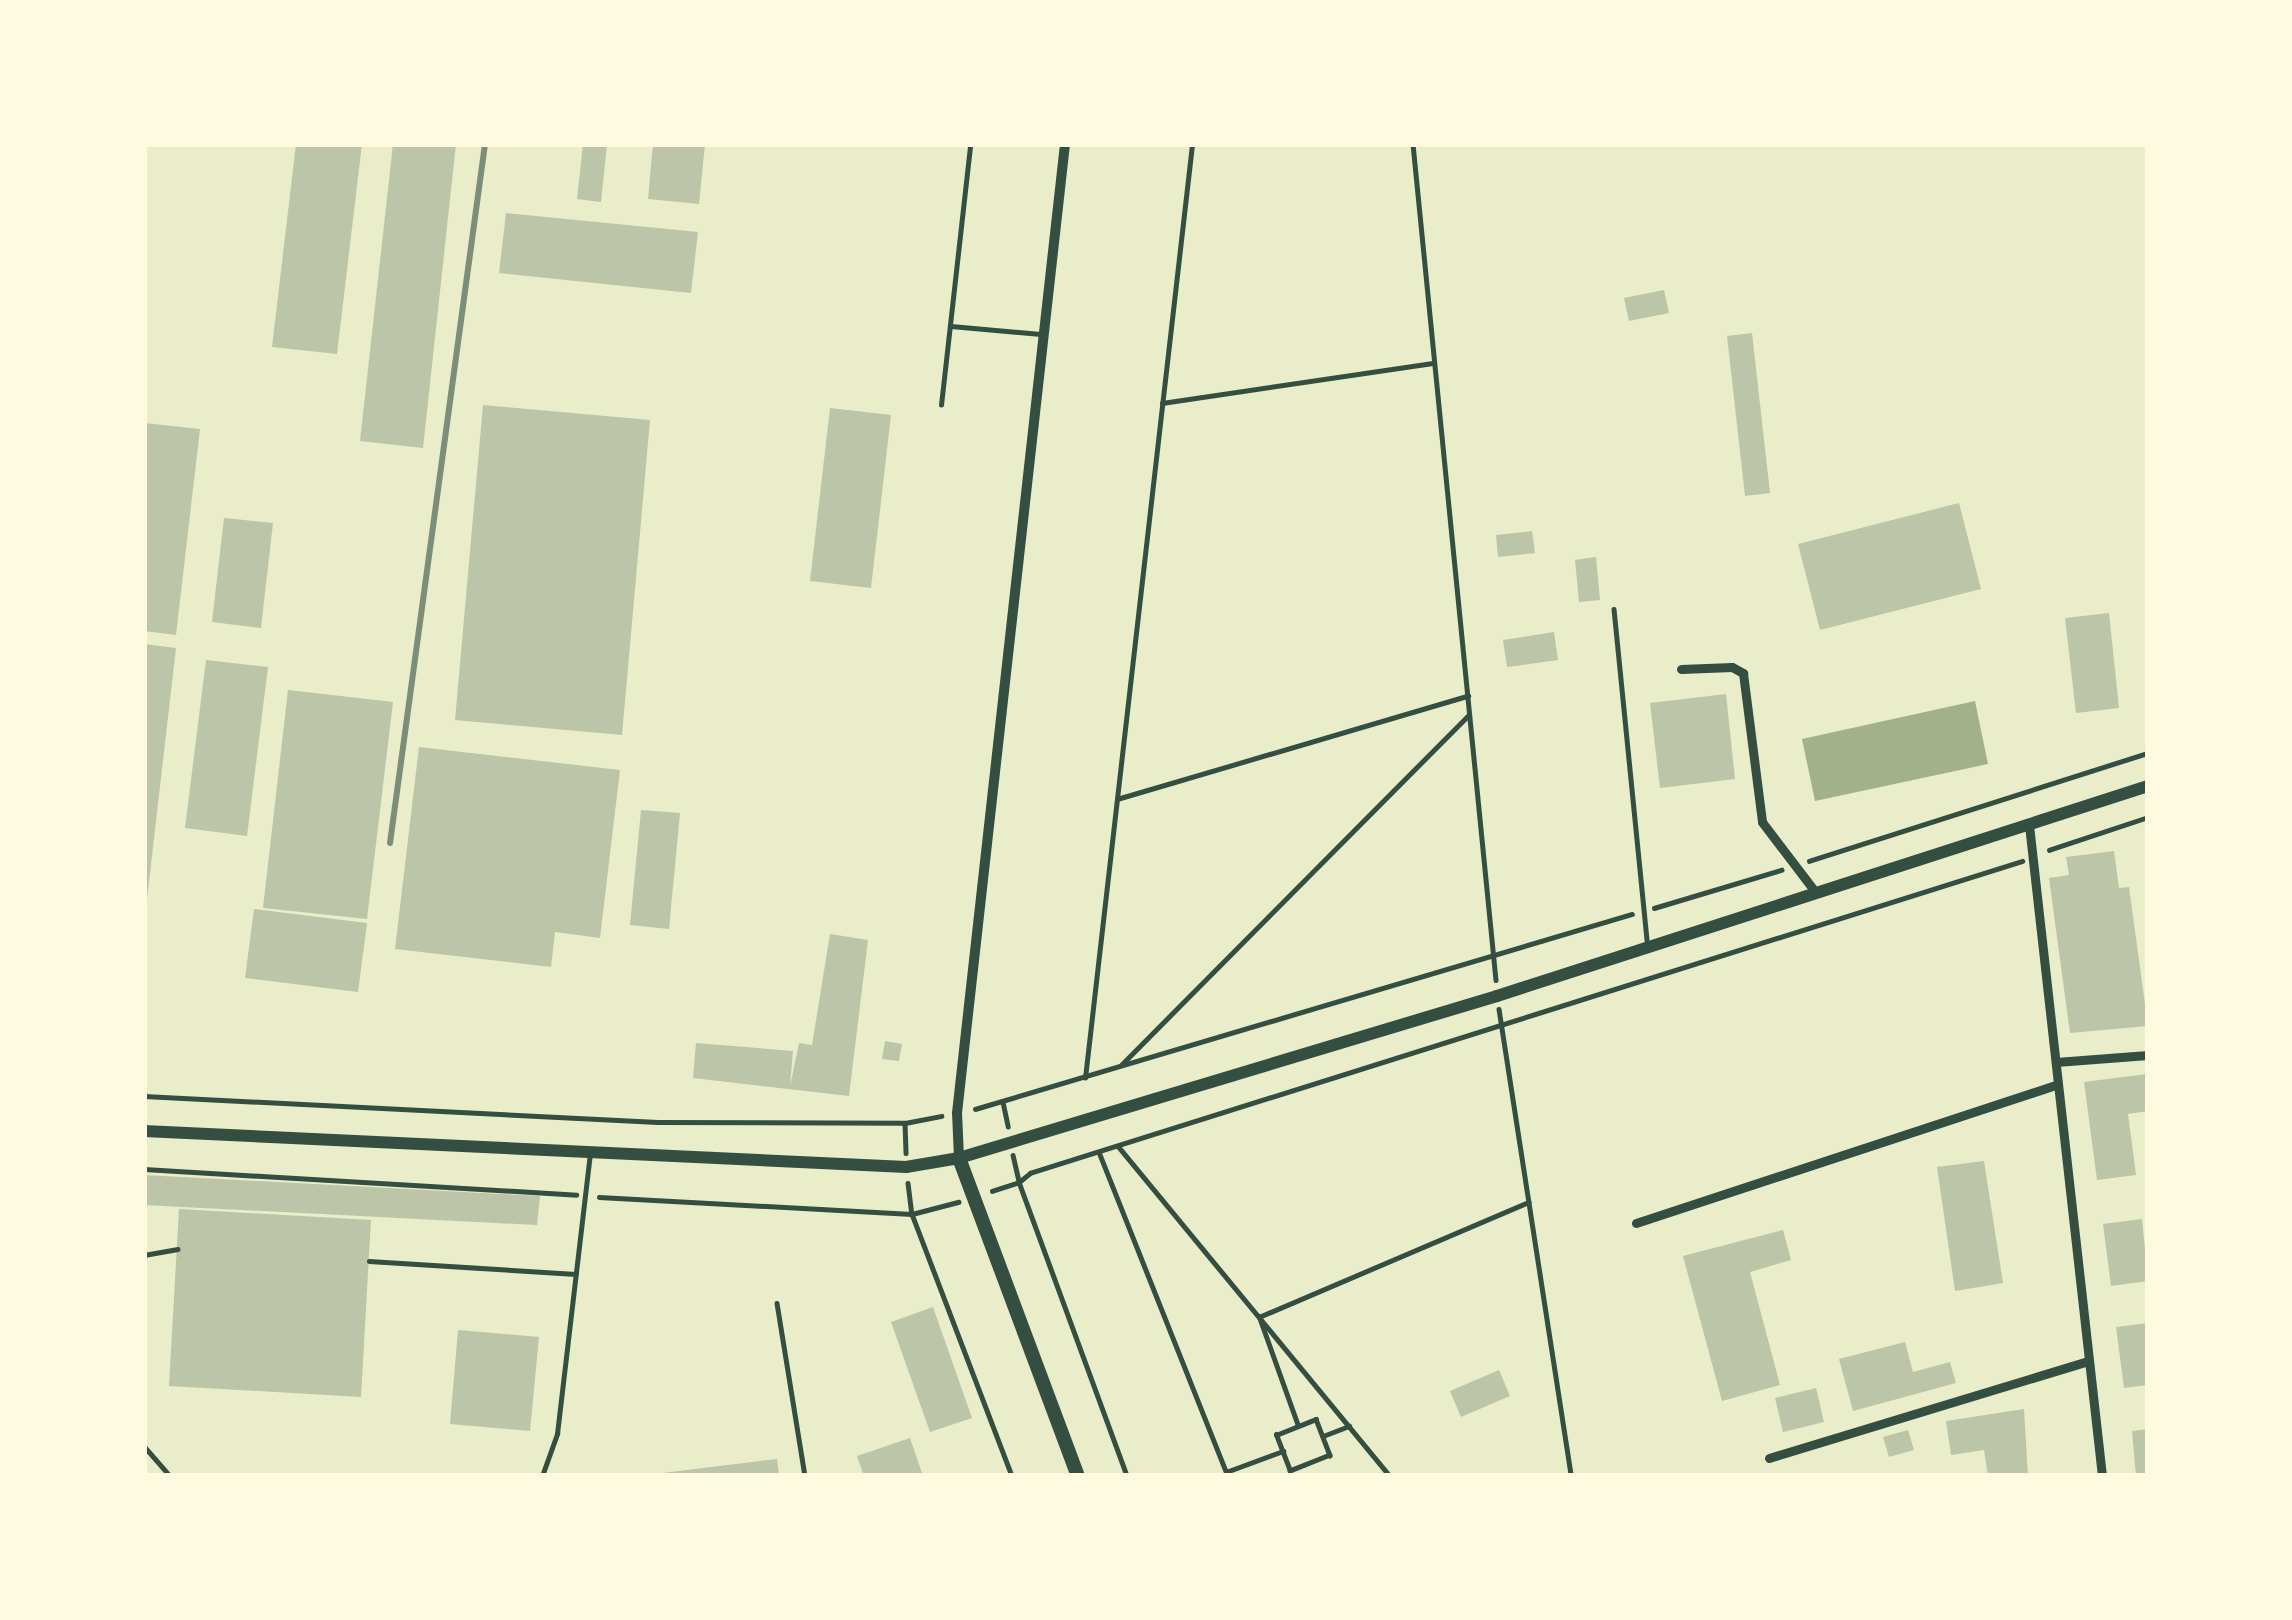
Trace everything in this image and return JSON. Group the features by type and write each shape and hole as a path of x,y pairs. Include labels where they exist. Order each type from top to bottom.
{"main road":[{"path":"144,1131 906,1167 959,1158 1498,996 2148,786"},
{"path":"959,1158 1078,1476"}],"street":[{"path":"959,1158 957,1113 1065,144"},
{"path":"1681,669 1732,667 1744,673 1762,822 1816,893"},
{"path":"2029,825 2102,1476"},
{"path":"2056,1062 2148,1055"},
{"path":"1636,1223 2058,1084"},
{"path":"1769,1458 2090,1361"}],"lane":[{"path":"941,405 970,145"},
{"path":"950,326 1047,334"},
{"path":"1614,609 1648,948"},
{"path":"542,1476 557,1434 590,1154"},
{"path":"144,1255 177,1249"},
{"path":"369,1261 576,1274"},
{"path":"777,1303 805,1476"},
{"path":"144,1446 170,1476"}],"path":[{"path":"1085,1078 1192,144"},
{"path":"1412,144 1501,1027 1571,1476"},
{"path":"1162,403 1435,363"},
{"path":"1117,799 1468,696"},
{"path":"1118,1068 1469,714"},
{"path":"144,1096 657,1122 905,1123 1085,1078 1795,866 2148,753"},
{"path":"144,1168 912,1214 2033,858 2148,817"},
{"path":"905,1123 912,1214 1012,1476"},
{"path":"1118,1146 1390,1476"},
{"path":"1099,1152 1227,1474 1283,1451"},
{"path":"1019,1182 1126,1476"},
{"path":"1259,1317 1528,1202"},
{"path":"1259,1317 1298,1426"},
{"path":"1316,1419 1323,1436 1330,1455 1291,1471 1276,1435 1316,1419"},
{"path":"1323,1436 1348,1426"}],"shaded area":[{"path":"1975,701 1988,764 1815,801 1802,739"}],"building":[{"path":"296,144 362,144 337,354 272,347"},
{"path":"393,144 456,144 423,448 360,441"},
{"path":"583,144 607,144 601,202 577,199"},
{"path":"653,144 705,144 699,204 648,199"},
{"path":"506,213 698,232 691,293 499,273"},
{"path":"1664,290 1669,313 1629,321 1624,298"},
{"path":"1752,333 1770,493 1745,496 1727,336"},
{"path":"483,405 650,420 622,735 455,720"},
{"path":"830,408 891,415 871,588 810,581"},
{"path":"144,423 200,429 176,635 144,631"},
{"path":"1959,503 1981,589 1820,630 1798,544"},
{"path":"224,518 273,523 261,628 212,622"},
{"path":"1532,531 1535,553 1498,557 1496,535"},
{"path":"1596,557 1600,600 1579,602 1575,560"},
{"path":"2109,613 2119,708 2076,713 2065,618"},
{"path":"1554,632 1558,660 1507,667 1503,640"},
{"path":"144,644 176,648 147,899 144,899"},
{"path":"206,660 268,667 247,836 185,828"},
{"path":"288,690 393,702 367,919 263,908"},
{"path":"1726,694 1735,779 1660,788 1650,703"},
{"path":"419,747 620,770 600,938 555,932 551,967 395,949"},
{"path":"641,810 680,813 669,929 630,925"},
{"path":"2114,851 2119,888 2129,887 2148,1026 2070,1033 2049,878 2069,875 2066,857"},
{"path":"254,909 367,923 358,992 245,978"},
{"path":"830,934 868,940 849,1096 693,1078 696,1043 793,1051 790,1086 799,1043 812,1045"},
{"path":"885,1041 902,1044 899,1061 882,1059"},
{"path":"2147,1074 2148,1111 2128,1114 2136,1175 2097,1180 2084,1082"},
{"path":"1984,1161 2003,1283 1955,1291 1937,1167"},
{"path":"144,1175 540,1196 537,1225 144,1205"},
{"path":"179,1209 371,1220 361,1397 169,1386"},
{"path":"2142,1219 2148,1281 2111,1286 2103,1224"},
{"path":"1783,1230 1791,1260 1750,1272 1780,1385 1722,1401 1683,1256"},
{"path":"933,1307 972,1418 930,1432 891,1322"},
{"path":"2148,1323 2148,1385 2124,1388 2116,1327"},
{"path":"458,1330 539,1337 530,1431 450,1424"},
{"path":"1905,1342 1913,1372 1950,1362 1956,1383 1853,1411 1839,1359"},
{"path":"1499,1370 1510,1396 1461,1417 1450,1391"},
{"path":"1816,1388 1824,1422 1783,1432 1775,1398"},
{"path":"2024,1409 2028,1476 1988,1476 1984,1450 1951,1455 1946,1421"},
{"path":"2148,1429 2148,1476 2136,1476 2132,1431"},
{"path":"1908,1430 1914,1450 1889,1457 1883,1437"},
{"path":"910,1438 923,1476 864,1476 857,1456"},
{"path":"777,1459 779,1476 663,1473"}],"railway":[{"path":"390,843 485,144"}]}
